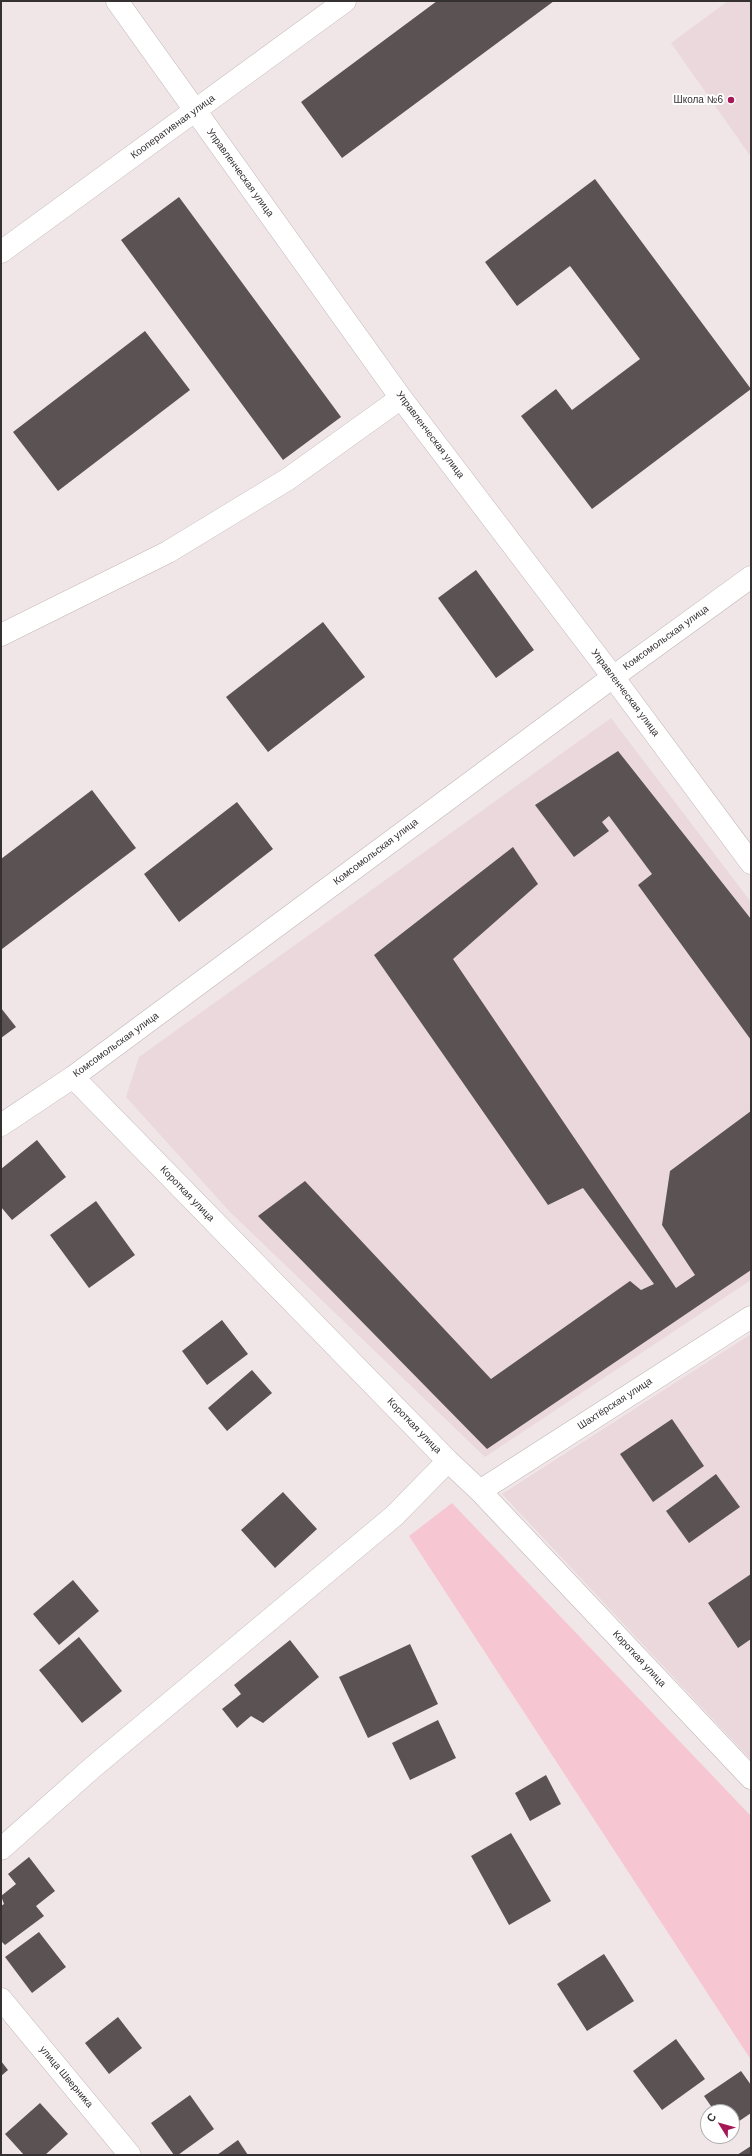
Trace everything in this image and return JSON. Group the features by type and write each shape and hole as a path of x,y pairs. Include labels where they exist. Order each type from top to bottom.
{"street":[{"name":"Управленческая улица","path":"116,1 402,398 613,676 751,863"},
{"name":"Кооперативная улица","path":"1,252 345,1"},
{"path":"1,635 168,552 288,479 402,398"},
{"name":"Комсомольская улица","path":"1,1125 73,1077 613,676 751,577"},
{"name":"Короткая улица","path":"73,1077 448,1461 480,1490 751,1778"},
{"name":"Шахтёрская улица","path":"480,1490 751,1317"},
{"path":"1,1849 92,1768 394,1516 448,1461"},
{"name":"улица Шверника","path":"1,1999 130,2155"}],"shaded area":[{"name":"Школа №6","path":"728,1 751,1 751,157 671,43"},
{"path":"611,718 751,902 751,1280 485,1457 230,1212 126,1097 139,1057"},
{"path":"751,1334 751,1760 502,1494"},
{"path":"452,1503 751,1816 751,2060 409,1536"}],"building":[{"path":"437,1 554,1 342,158 301,102"},
{"path":"595,179 751,389 592,509 521,416 556,389 572,410 640,359 570,266 517,306 485,262"},
{"path":"179,197 341,417 283,460 121,240"},
{"path":"145,331 190,390 58,491 13,432"},
{"path":"476,570 534,650 496,678 438,598"},
{"path":"323,622 365,677 268,752 226,697"},
{"path":"618,751 751,919 751,1040 638,885 652,874 609,816 602,822 609,831 574,857 535,805"},
{"path":"92,790 136,848 2,949 1,859"},
{"path":"237,802 273,849 179,922 144,874"},
{"path":"513,847 538,884 453,959 676,1288 695,1275 662,1225 670,1171 751,1111 751,1270 487,1449 258,1216 305,1181 491,1379 630,1281 641,1290 654,1284 583,1188 548,1205 374,955"},
{"path":"1,1008 16,1027 1,1038"},
{"path":"37,1140 66,1177 12,1220 1,1207 1,1169"},
{"path":"96,1201 135,1255 89,1288 50,1235"},
{"path":"222,1320 248,1354 207,1385 182,1351"},
{"path":"252,1370 272,1393 227,1431 208,1408"},
{"path":"672,1419 704,1466 653,1502 620,1454"},
{"path":"716,1474 740,1507 689,1543 666,1511"},
{"path":"283,1492 317,1529 275,1568 241,1530"},
{"path":"751,1574 751,1639 738,1648 708,1603"},
{"path":"73,1580 99,1611 59,1645 33,1614"},
{"path":"79,1637 122,1691 82,1723 39,1670"},
{"path":"290,1640 319,1677 263,1723 251,1716 237,1728 222,1709 241,1694 234,1685"},
{"path":"410,1644 438,1704 368,1738 339,1677"},
{"path":"438,1720 456,1758 410,1780 392,1743"},
{"path":"546,1775 561,1804 530,1821 515,1793"},
{"path":"511,1833 551,1901 509,1925 471,1856"},
{"path":"29,1857 55,1891 36,1906 44,1916 5,1945 1,1941 1,1906 4,1904 1,1896 16,1884 8,1874"},
{"path":"39,1932 66,1967 32,1993 5,1957"},
{"path":"604,1954 634,2001 587,2031 557,1984"},
{"path":"118,2017 142,2048 109,2074 85,2043"},
{"path":"676,2039 705,2079 662,2110 633,2071"},
{"path":"1,2061 8,2070 1,2076"},
{"path":"741,2071 751,2085 751,2113 740,2121 740,2104 710,2104 704,2096"},
{"path":"190,2095 214,2129 178,2155 174,2155 151,2123"},
{"path":"40,2103 68,2134 45,2155 24,2155 5,2134"},
{"path":"238,2140 248,2155 217,2155"},
{"path":"751,2146 751,2155 737,2155"}],"place":[{"name":"Школа №6","path":"731,100"}]}
